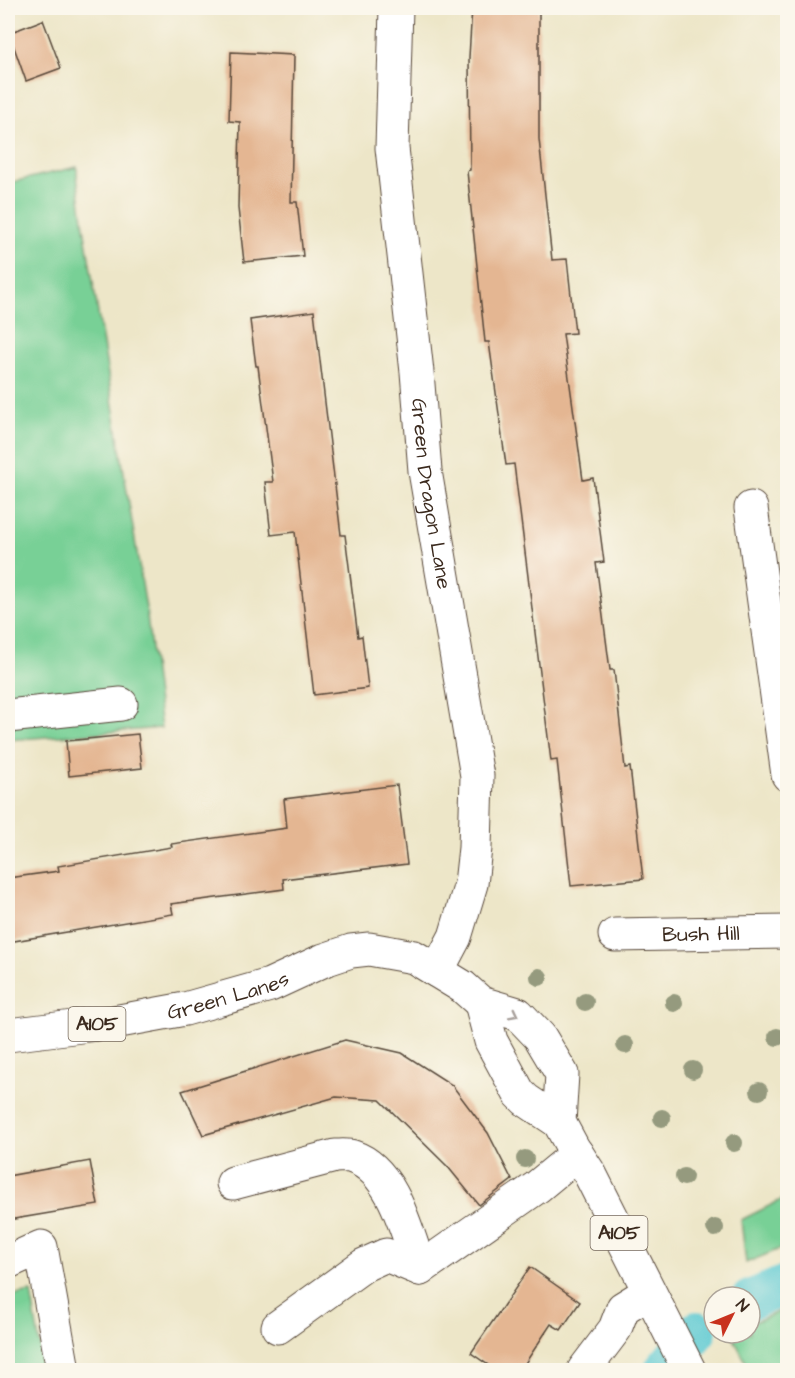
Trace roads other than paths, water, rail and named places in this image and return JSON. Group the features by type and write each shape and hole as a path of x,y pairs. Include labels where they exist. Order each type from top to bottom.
{"street":[{"name":"Green Dragon Lane","path":"396,8 392,148 416,360 425,471 477,776 475,848 471,884 455,937 437,971"},
{"path":"751,508 788,775"},
{"path":"8,716 121,704"},
{"name":"Bush Hill","path":"615,935 788,932"},
{"name":"Green Lanes","path":"8,1035 114,1022 185,1009 270,985 324,960 351,951 369,949 414,957 437,971"},
{"name":"A105","path":"437,971 463,987 481,1003 518,1014 540,1037 562,1074 559,1122"},
{"name":"A105","path":"481,1003 491,1041 519,1093 559,1122 590,1174 689,1371"},
{"path":"420,1269 537,1187 577,1154"},
{"path":"233,1183 335,1156 351,1156 367,1163 384,1180 397,1204 420,1269"},
{"path":"8,1262 41,1247 63,1371"},
{"path":"278,1327 364,1265 386,1255 420,1269"},
{"path":"584,1371 615,1329 623,1308 649,1292"}],"waterway":[{"path":"762,1295 788,1284"},
{"path":"664,1370 697,1331"}]}
